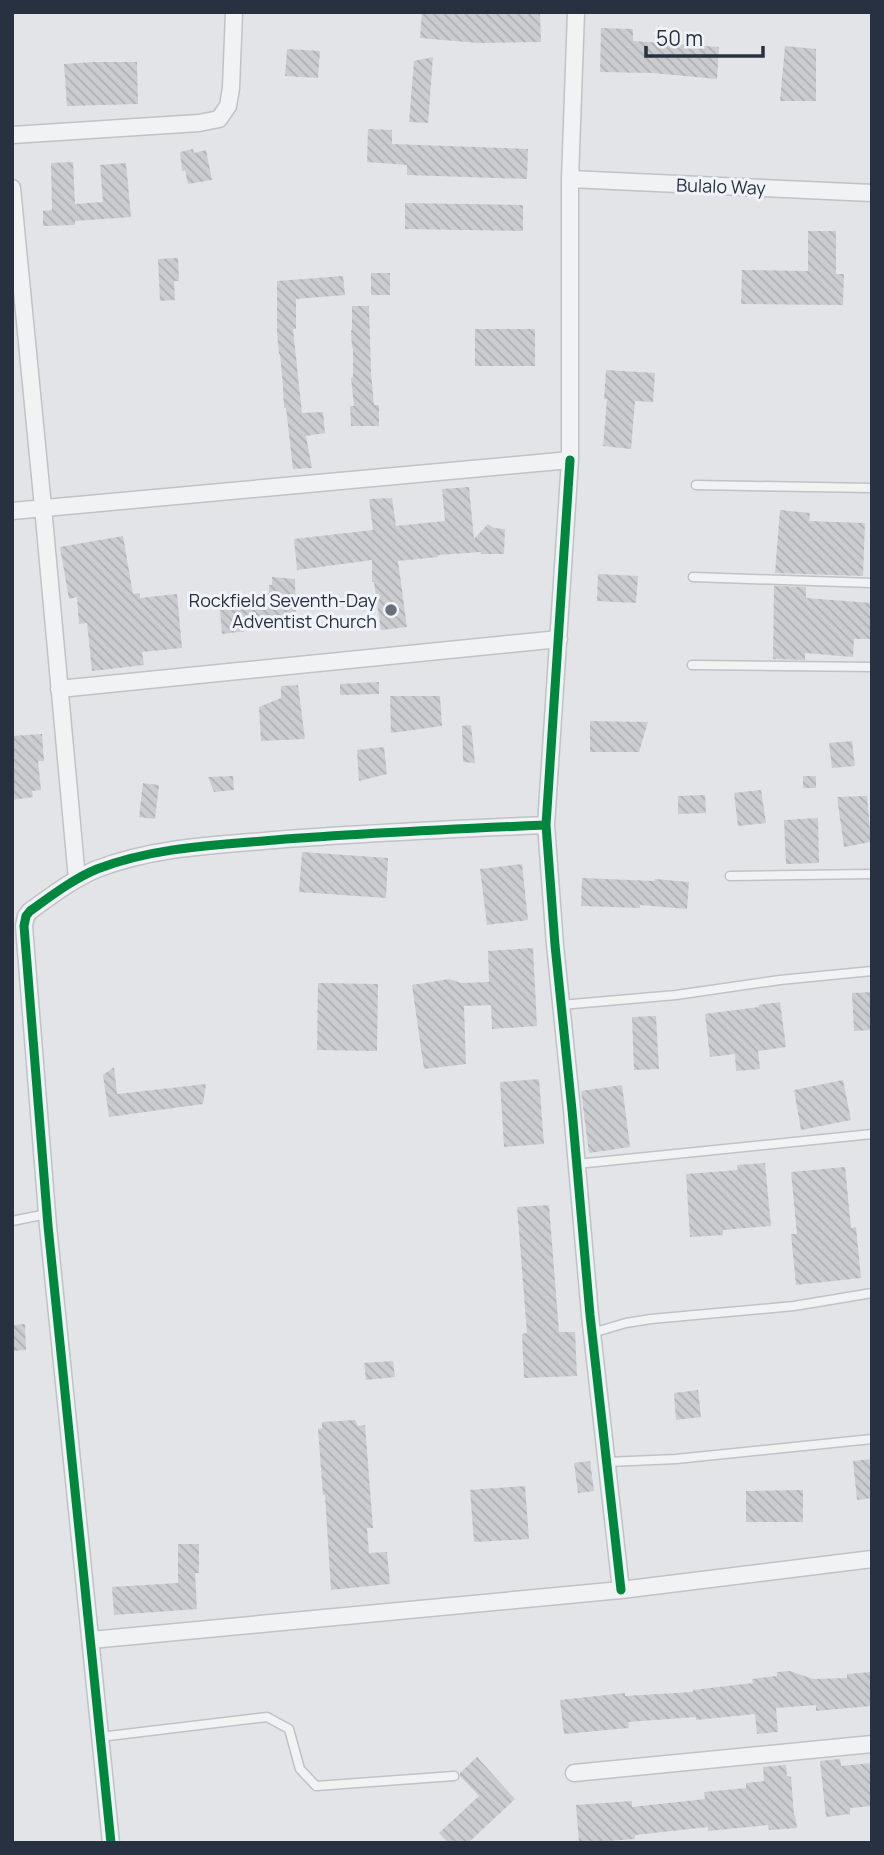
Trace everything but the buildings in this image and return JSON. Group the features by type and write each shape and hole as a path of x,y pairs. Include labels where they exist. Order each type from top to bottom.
{"street":[{"path":"12,135 219,119 228,106 231,88 234,12"},
{"path":"576,12 570,179 570,460 546,825 592,1333 621,1590"},
{"name":"Bulalo Way","path":"570,179 872,192"},
{"path":"12,188 76,879"},
{"path":"12,510 570,460"},
{"path":"60,689 559,639"},
{"path":"111,1843 18,929 30,911 76,879 113,863 150,853 368,833 546,825"},
{"path":"91,1640 621,1590 872,1559"},
{"path":"575,1773 872,1744"}],"lane":[{"path":"696,485 872,488"},
{"path":"693,577 872,583"},
{"path":"692,665 872,667"},
{"path":"730,876 872,874"},
{"path":"561,1005 676,995 780,980 872,971"},
{"path":"577,1164 872,1134"},
{"path":"12,1221 47,1214"},
{"path":"592,1333 651,1319 794,1306 872,1293"},
{"path":"607,1462 676,1459 872,1439"},
{"path":"100,1737 267,1717 289,1729 300,1769 316,1786 454,1776"}],"cycle path":[{"path":"570,460 546,825 590,1315 621,1590"},
{"path":"111,1843 48,1226 24,926 26,916 54,894 88,873 163,851 410,831 546,825"}],"place":[{"name":"Rockfield Seventh-Day Adventist Church","path":"391,610"}]}
